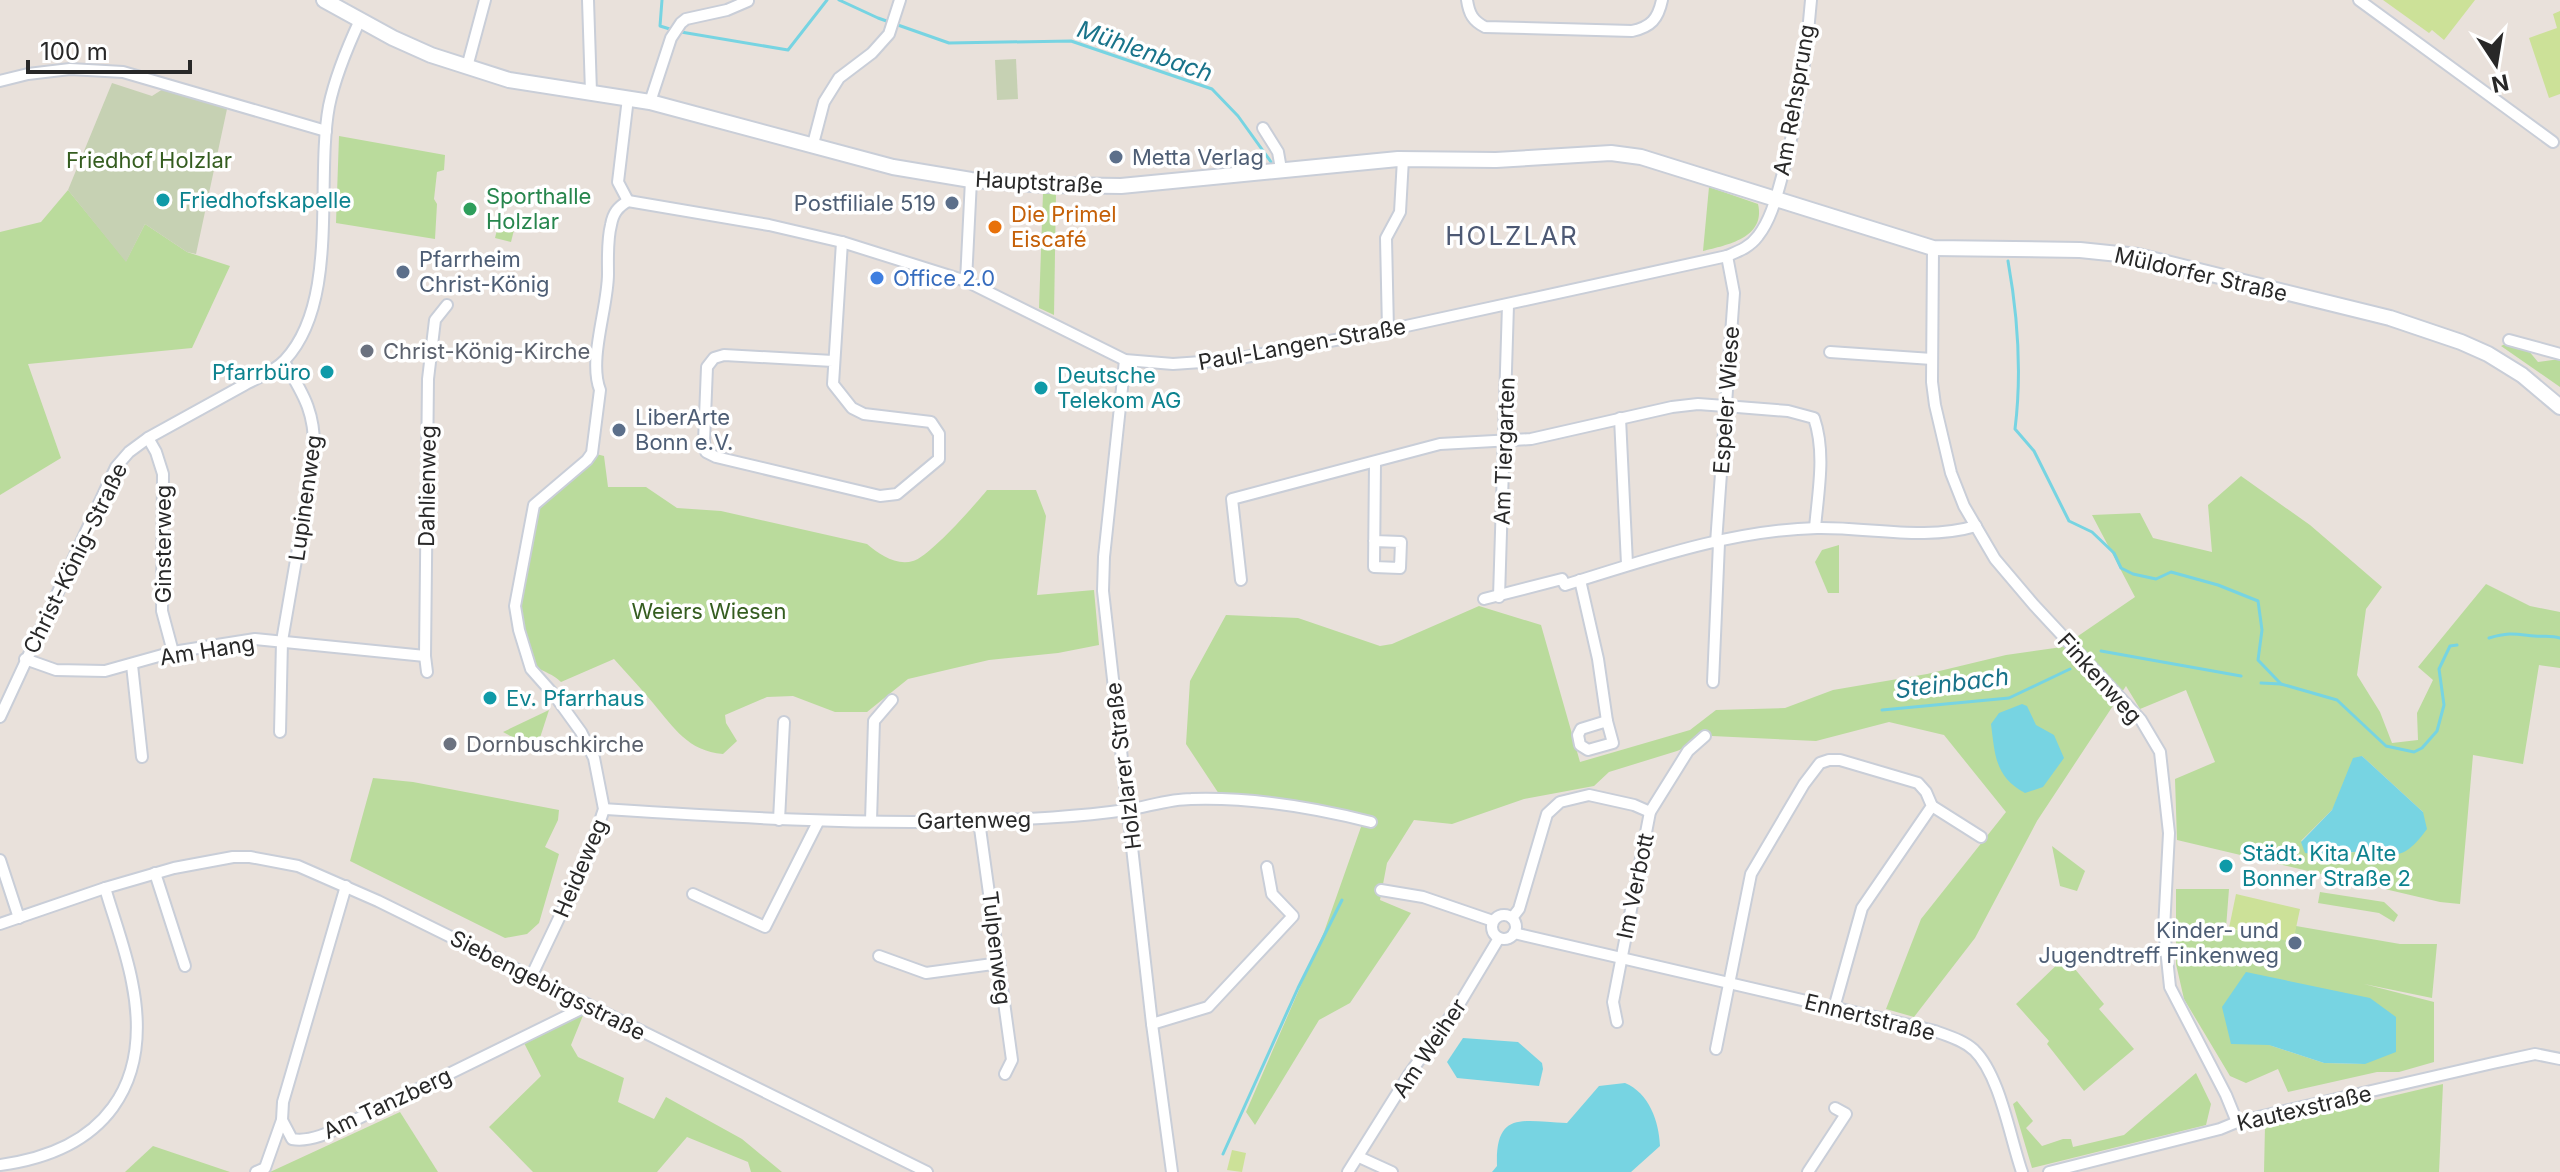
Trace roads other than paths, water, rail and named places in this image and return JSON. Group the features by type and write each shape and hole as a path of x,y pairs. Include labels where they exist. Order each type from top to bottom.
{"main road":[{"name":"Hauptstraße","path":"324,0 431,55 509,80 650,102 893,167 971,180 1121,186 1403,159 1496,160 1626,154 1775,199"},
{"name":"Müldorfer Straße","path":"1775,199 1933,248 2080,250 2138,256 2390,318 2461,342 2522,375 2560,407"}],"street":[{"path":"467,67 485,0"},
{"path":"588,0 591,92"},
{"path":"813,144 824,102 839,78 872,53 889,34 900,0"},
{"path":"1467,0 1475,22 1485,27 1632,31 1645,29 1654,22 1662,0"},
{"name":"Am Rehsprung","path":"1775,199 1802,84 1811,0"},
{"path":"2359,0 2553,142"},
{"path":"650,102 671,38 681,23 748,1"},
{"name":"Christ-König-Straße","path":"0,717 116,467 148,438 284,362 302,337 312,316 317,293 329,105 340,67 360,20"},
{"path":"0,81 60,70 123,72 326,131"},
{"path":"628,98 618,182 628,201"},
{"path":"1263,128 1278,152 1281,169"},
{"path":"1388,330 1386,238 1400,212 1403,159"},
{"path":"966,281 971,180"},
{"name":"Paul-Langen-Straße","path":"628,201 769,225 842,242 966,281 1125,360 1173,364 1214,362 1388,330 1727,256 1744,249 1756,239 1765,226 1775,199"},
{"name":"Heideweg","path":"531,977 588,857 604,809 601,782 587,745 555,696 531,669 515,606 534,505 592,453 600,390 596,381 600,323 604,315 611,225 616,209 628,201"},
{"path":"833,361 724,355 714,358 707,367 706,452 880,496 897,494 939,459 939,434 931,422 864,414 852,408 833,384 842,242"},
{"name":"Finkenweg","path":"1933,248 1932,359 1935,405 1951,473 1964,506 1995,559 2141,720 2160,752 2169,833 2164,929 2170,987 2237,1122"},
{"name":"Espeler Wiese","path":"1713,682 1725,406 1734,293 1727,256"},
{"name":"Dahlienweg","path":"427,672 428,379 435,320 447,305"},
{"name":"Am Tiergarten","path":"1502,596 1508,305"},
{"path":"2509,340 2560,354"},
{"path":"1830,352 1932,359"},
{"name":"Holzlarer Straße","path":"1125,360 1103,591 1152,1024 1172,1172"},
{"name":"Lupinenweg","path":"282,641 314,456 315,431 306,400 284,362"},
{"path":"1241,580 1232,499 1440,444 1531,439 1698,404 1788,411 1814,418 1818,429 1820,472 1815,528"},
{"path":"1620,418 1627,564"},
{"name":"Ginsterweg","path":"148,438 163,474 162,611 173,652"},
{"path":"1374,541 1375,463"},
{"path":"1484,599 1562,579 1565,585 1627,564 1763,534 1815,528 1953,533 1976,526"},
{"path":"1580,580 1598,659 1607,721"},
{"name":"Am Hang","path":"25,659 56,670 105,671 173,652 255,639 425,656"},
{"name":"Am Hang","path":"280,732 282,641"},
{"name":"Am Hang","path":"132,665 142,757"},
{"path":"871,821 874,721 892,700"},
{"path":"779,820 784,722"},
{"name":"Im Verbott","path":"1620,960 1650,812 1688,751 1705,736"},
{"path":"1716,1049 1751,874 1804,784 1820,763 1840,760 1918,783 1932,806 1981,837"},
{"name":"Im Verbott","path":"1512,918 1519,909 1547,814 1560,802 1589,795 1634,805 1650,812"},
{"name":"Gartenweg","path":"604,809 818,822 979,821 1066,818 1188,799 1263,800 1371,822"},
{"path":"1834,1008 1862,908 1932,806"},
{"name":"Tulpenweg","path":"979,821 1012,1060 1005,1074"},
{"path":"693,894 765,927 818,822"},
{"name":"Siebengebirgsstraße","path":"0,924 105,888 213,859 250,857 298,866 346,886 927,1172"},
{"path":"0,860 19,918"},
{"path":"1152,1024 1208,1007 1293,916 1272,894 1267,867"},
{"path":"155,873 185,966"},
{"path":"256,1172 265,1168 282,1120 283,1102 346,886"},
{"path":"0,1165 30,1161 59,1150 93,1130 118,1104 131,1070 138,1028 133,983 105,888"},
{"path":"1381,890 1423,897 1493,921"},
{"path":"1502,915 1512,918 1516,925 1514,933 1509,938 1499,938 1493,933 1493,921 1502,915"},
{"name":"Ennertstraße","path":"1514,933 1935,1031 1961,1041 1983,1061 1993,1080 2022,1172"},
{"name":"Am Weiher","path":"1348,1172 1410,1073 1460,1003 1499,938"},
{"path":"879,956 926,973 1000,963"},
{"path":"1617,1022 1613,1002 1620,960"},
{"name":"Am Tanzberg","path":"282,1120 292,1139 301,1141 324,1134 587,1006"},
{"name":"Kautexstraße","path":"2049,1172 2237,1122 2535,1054 2560,1059"},
{"path":"1808,1172 1846,1114 1835,1108"},
{"path":"1359,1157 1392,1172"},
{"path":"2103,1172 2104,1159"}],"water":[{"path":"2022,704 2027,706 2036,725 2054,735 2064,758 2043,787 2025,793 2008,780 1998,764 1991,724 1999,713"},
{"path":"2362,756 2423,812 2427,829 2410,848 2395,855 2305,853 2301,842 2332,810 2353,758"},
{"path":"2246,972 2370,998 2396,1017 2396,1052 2365,1064 2324,1063 2269,1045 2231,1044 2222,1007"},
{"path":"1463,1038 1518,1042 1542,1063 1539,1086 1457,1078 1447,1062"},
{"path":"1625,1083 1640,1094 1651,1109 1660,1146 1631,1172 1492,1172 1497,1166 1501,1135 1507,1127 1525,1121 1567,1123 1599,1086"}],"waterway":[{"name":"Mühlenbach","path":"662,0 660,26 673,30"},
{"name":"Mühlenbach","path":"681,32 788,50 827,0"},
{"name":"Mühlenbach","path":"839,0 878,18 949,43 1071,41 1212,89 1238,116 1271,162"},
{"name":"Mühlenbach","path":"2008,261 2018,345 2015,429 2034,451 2069,521 2092,532 2114,553 2121,568 2156,579 2171,572 2218,585 2258,601 2262,630 2258,660 2281,684 2337,700 2386,746 2414,752 2422,748 2437,731 2444,705 2439,669 2450,646 2457,645"},
{"name":"Mühlenbach","path":"2489,638 2512,634 2560,638"},
{"name":"Steinbach","path":"2101,651 2241,676"},
{"name":"Steinbach","path":"1882,710 2009,698 2070,669"},
{"name":"Steinbach","path":"2261,683 2281,684"},
{"path":"1223,1154 1298,988 1342,900"}],"place":[{"name":"Metta Verlag","path":"1116,157"},
{"name":"Friedhofskapelle","path":"163,200"},
{"name":"Postfiliale 519","path":"952,203"},
{"name":"Sporthalle Holzlar","path":"470,209"},
{"name":"Die Primel Eiscafé","path":"995,227"},
{"name":"Pfarrheim Christ-König","path":"403,272"},
{"name":"Office 2.0","path":"877,278"},
{"name":"Christ-König-Kirche","path":"367,351"},
{"name":"Pfarrbüro","path":"327,372"},
{"name":"Deutsche Telekom AG","path":"1041,388"},
{"name":"LiberArte Bonn e.V.","path":"619,430"},
{"name":"Ev. Pfarrhaus","path":"490,698"},
{"name":"Dornbuschkirche","path":"450,744"},
{"name":"Städt. Kita Alte Bonner Straße 2","path":"2226,866"},
{"name":"Kinder- und Jugendtreff Finkenweg","path":"2295,943"}],"district":[{"name":"HOLZLAR","path":"1512,235"}],"park label":[{"name":"Friedhof Holzlar","path":"149,160"},
{"name":"Weiers Wiesen","path":"709,611"}]}
